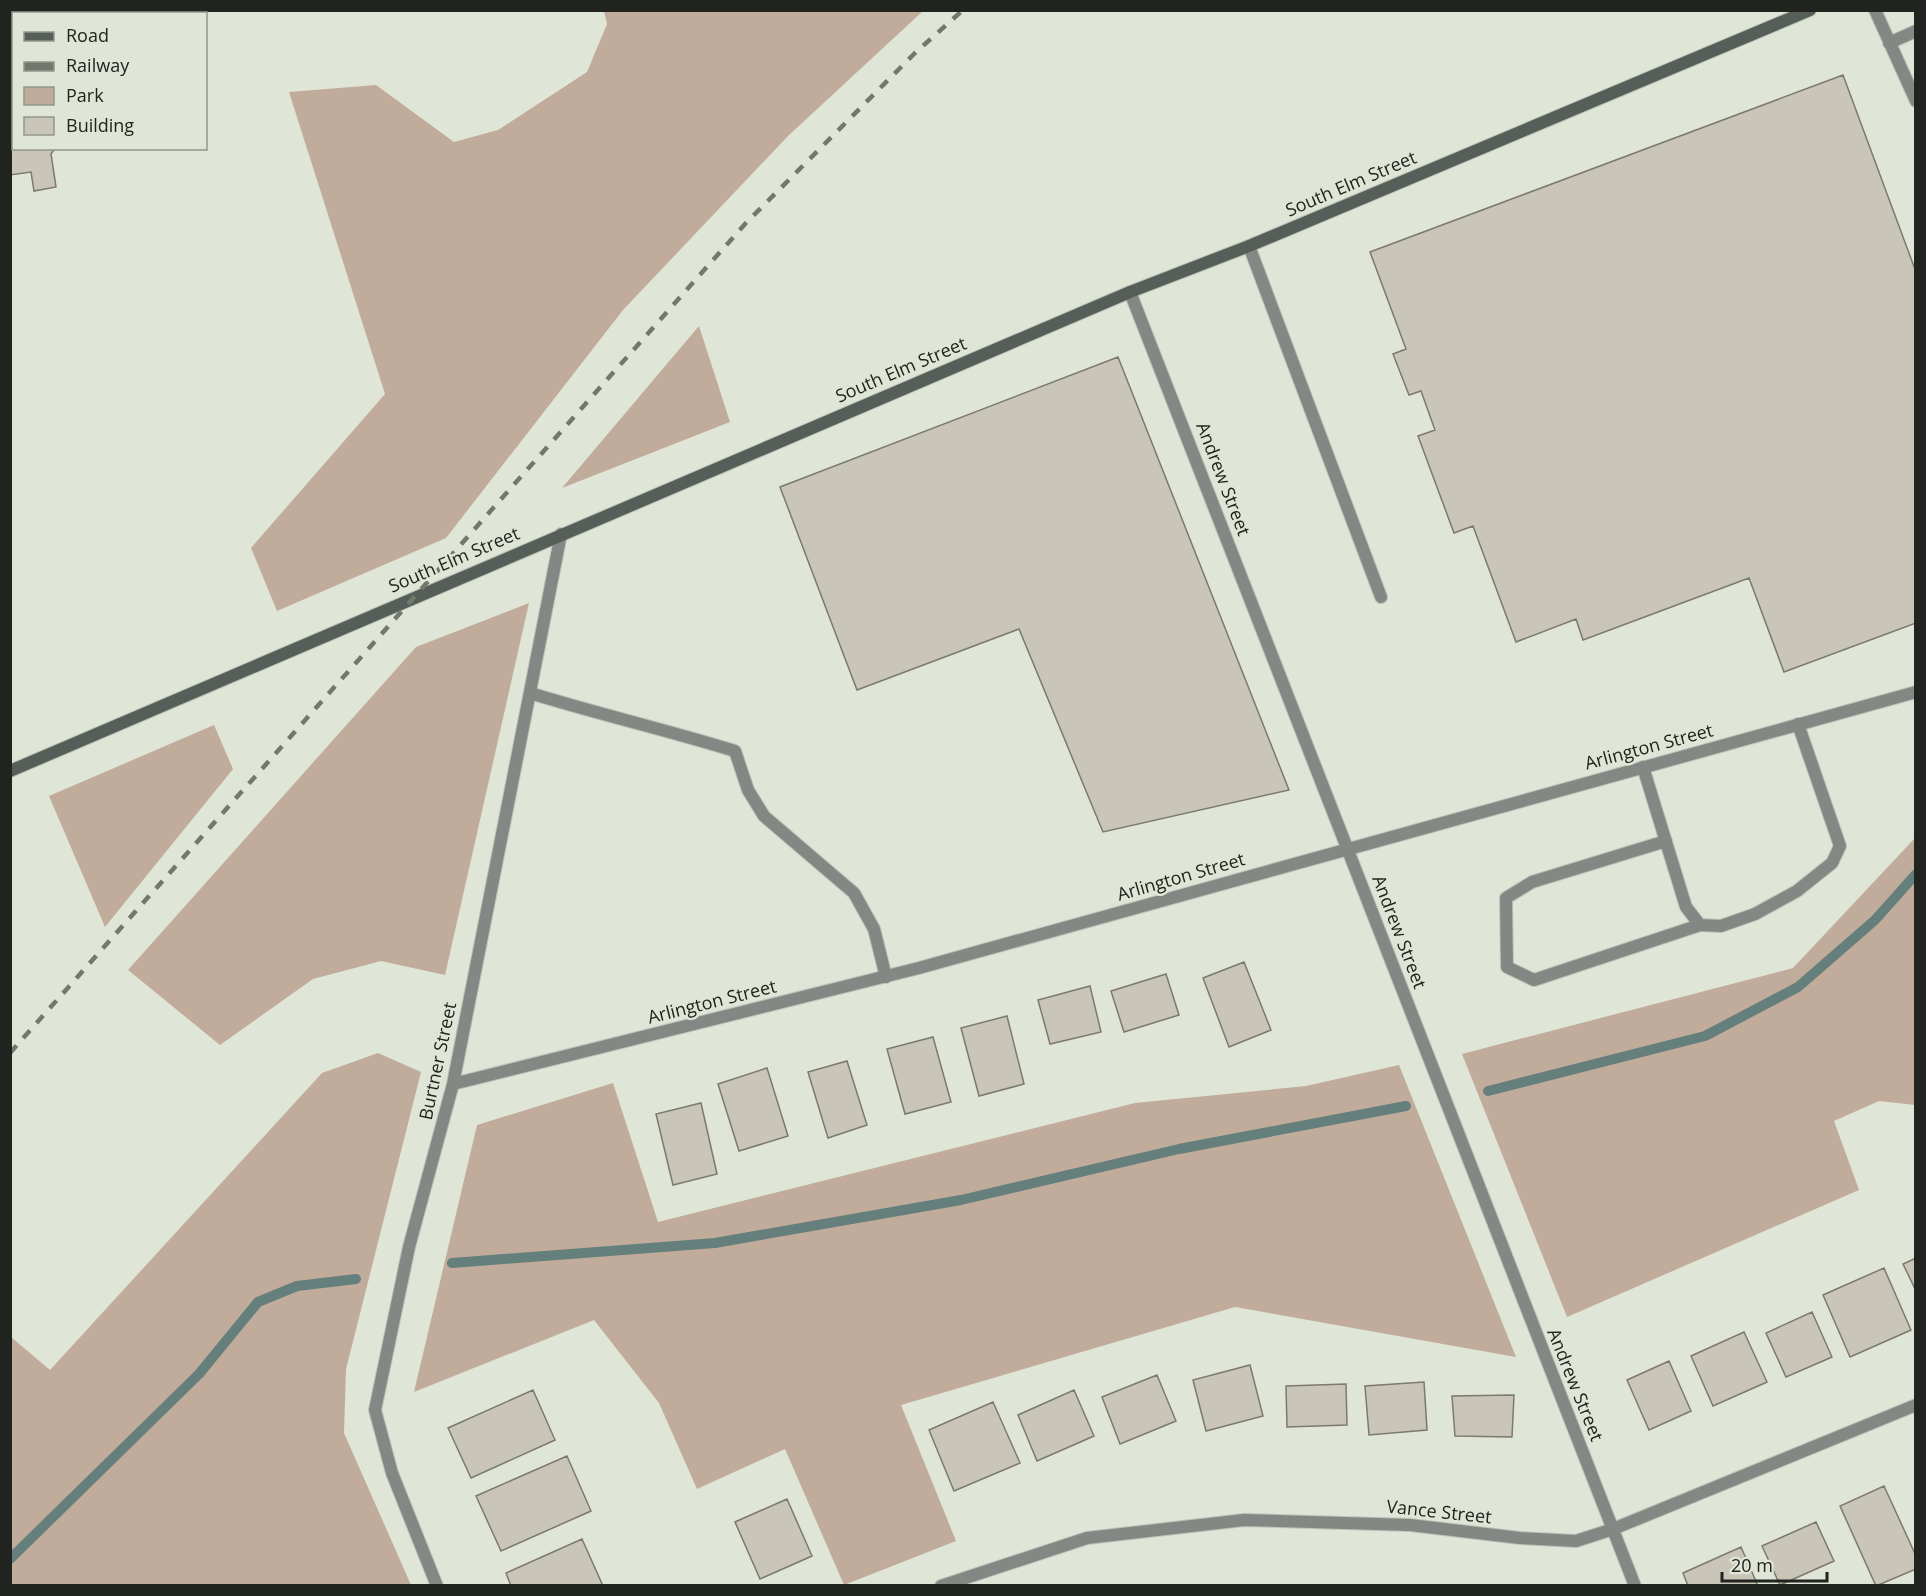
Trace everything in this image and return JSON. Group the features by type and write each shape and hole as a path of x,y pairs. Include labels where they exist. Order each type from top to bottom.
{"street":[{"name":"South Elm Street","path":"10,771 1130,292 1249,246 1810,10"},
{"path":"1875,10 1916,101"},
{"path":"1889,43 1916,31"},
{"path":"1249,246 1381,597"},
{"name":"Andrew Street","path":"1130,292 1349,849 1455,1132 1635,1586"},
{"name":"Burtner Street","path":"437,1586 392,1473 375,1410 410,1247 453,1084 561,534"},
{"name":"Arlington Street","path":"453,1084 886,977 1916,692"},
{"path":"530,693 735,751 748,790 764,816 854,893 874,929 886,977"},
{"path":"1666,842 1532,882 1506,898 1507,967 1534,980 1700,926 1721,926 1755,914 1797,891 1832,862 1840,846 1798,724"},
{"path":"1643,767 1686,907 1700,926"},
{"name":"Vance Street","path":"941,1586 1087,1538 1244,1520 1410,1525 1520,1538 1576,1541 1916,1406"}],"green space":[{"path":"604,11 923,11 788,136 623,310 446,538 277,611 251,548 385,394 289,92 376,85 454,142 498,130 587,72 607,24"},
{"path":"699,326 730,422 562,488"},
{"path":"529,603 445,975 381,961 313,979 220,1045 128,970 416,647"},
{"path":"214,725 233,769 105,927 49,796"},
{"path":"1915,838 1915,1105 1879,1101 1834,1121 1859,1190 1567,1317 1462,1054 1793,968"},
{"path":"378,1053 421,1072 346,1369 344,1433 411,1585 11,1585 11,1337 50,1370 322,1073"},
{"path":"1399,1065 1516,1357 1235,1307 901,1405 956,1541 844,1585 785,1449 697,1489 659,1403 594,1320 414,1392 477,1125 613,1083 658,1222 1135,1103 1306,1086"}],"building":[{"path":"10,10 38,10 40,12 12,12 12,150 54,150 51,154 56,187 34,191 31,172 10,175"},
{"path":"80,10 124,10 124,12 80,12"},
{"path":"1843,75 1916,272 1916,623 1784,672 1749,578 1583,640 1576,619 1516,642 1473,526 1454,533 1418,436 1435,430 1421,391 1409,395 1393,354 1406,349 1370,252"},
{"path":"1118,357 1289,790 1103,832 1019,629 857,690 780,487"},
{"path":"1244,962 1271,1030 1229,1047 1203,978"},
{"path":"1166,974 1179,1015 1124,1032 1111,991"},
{"path":"1090,986 1101,1032 1050,1044 1038,1000"},
{"path":"1007,1016 1024,1084 979,1096 961,1028"},
{"path":"933,1037 951,1102 905,1114 887,1049"},
{"path":"847,1061 867,1125 828,1138 808,1072"},
{"path":"767,1068 788,1136 739,1151 718,1084"},
{"path":"701,1103 717,1174 673,1185 656,1114"},
{"path":"1916,1258 1916,1291 1903,1264"},
{"path":"1884,1268 1911,1330 1850,1357 1823,1295"},
{"path":"1812,1312 1832,1357 1786,1377 1766,1333"},
{"path":"1744,1332 1767,1382 1713,1406 1691,1356"},
{"path":"1669,1361 1691,1411 1649,1430 1627,1380"},
{"path":"1250,1365 1263,1416 1206,1431 1193,1380"},
{"path":"1157,1375 1176,1421 1120,1444 1102,1397"},
{"path":"1424,1382 1427,1430 1369,1435 1365,1386"},
{"path":"1346,1384 1347,1425 1287,1427 1286,1386"},
{"path":"533,1390 555,1440 471,1478 448,1428"},
{"path":"1074,1390 1094,1436 1037,1461 1018,1415"},
{"path":"1514,1395 1512,1437 1455,1436 1452,1396"},
{"path":"993,1402 1020,1463 954,1491 929,1430"},
{"path":"567,1456 591,1511 501,1551 476,1496"},
{"path":"1884,1486 1916,1556 1916,1569 1876,1586 1840,1506"},
{"path":"787,1499 812,1556 760,1579 735,1522"},
{"path":"1816,1522 1834,1561 1780,1585 1762,1546"},
{"path":"582,1539 603,1586 511,1586 506,1573"},
{"path":"1741,1547 1758,1586 1688,1586 1683,1573"}],"waterway":[{"path":"1488,1091 1705,1036 1798,987 1875,920 1916,874"},
{"path":"452,1263 715,1243 961,1200 1179,1149 1406,1106"},
{"path":"10,1559 199,1374 258,1302 297,1286 356,1279"}],"railway":[{"path":"10,1053 745,224 915,53 963,10"}]}
